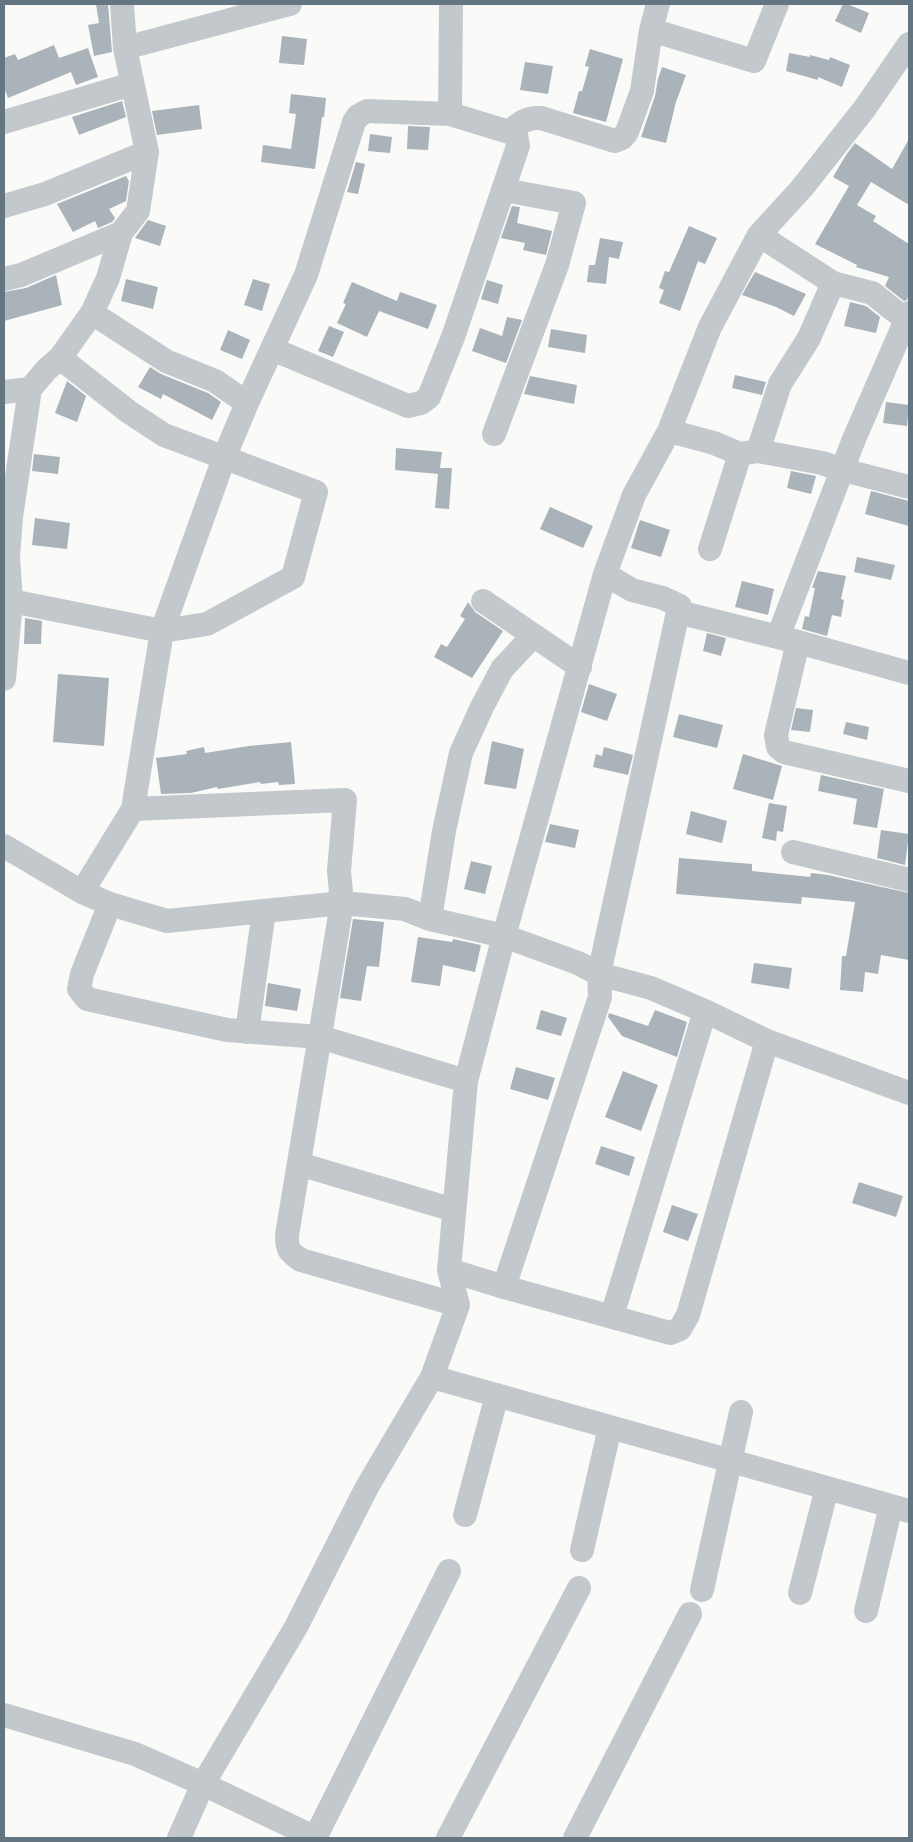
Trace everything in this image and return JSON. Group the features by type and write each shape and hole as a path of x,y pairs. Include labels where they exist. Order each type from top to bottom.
{"street":[{"path":"4,679 11,601 6,556 30,389 47,369 60,358 92,313 108,278 121,234 138,211 144,182 147,152 125,48 122,4"},
{"path":"125,48 290,4"},
{"path":"450,114 452,4"},
{"path":"509,132 530,117 541,118 615,141 622,138 627,132 642,91 647,68 651,30 658,4"},
{"path":"651,30 754,61 777,4"},
{"path":"179,1838 203,1784 296,1628 367,1487 432,1377 458,1305 449,1270 466,1081 504,936 605,574 634,495 669,431 710,327 760,235 802,188 865,108 909,44"},
{"path":"4,122 132,84"},
{"path":"82,892 133,810 162,631 224,458 247,403 306,275 354,122 358,116 366,111 450,114 516,135 518,146 504,190 453,336 429,397 421,403 408,406 272,349"},
{"path":"4,206 45,194 147,152"},
{"path":"494,434 556,265 574,203 504,190"},
{"path":"4,280 22,275 121,234"},
{"path":"760,235 833,283 872,293 908,318 854,439 788,640 776,735 778,747 784,752 909,781"},
{"path":"710,549 749,453 780,384 809,338 833,283"},
{"path":"92,313 166,361 215,382 247,403"},
{"path":"11,601 162,631 207,624 293,577 316,492 164,435 129,412 60,358"},
{"path":"4,392 30,389"},
{"path":"669,431 749,453 822,463 909,486"},
{"path":"504,1287 598,1002 599,974 680,606 663,598 632,590 605,574"},
{"path":"483,601 580,667"},
{"path":"678,612 909,674"},
{"path":"430,920 444,832 461,753 482,707 502,670 533,636"},
{"path":"133,810 345,800 339,871 342,903 287,1235 287,1246 290,1253 301,1260 458,1305"},
{"path":"4,846 82,892 110,904 167,921 342,903 405,908 430,920 504,936 578,963 599,974 651,988 768,1041 909,1093"},
{"path":"793,852 909,880"},
{"path":"110,904 82,974 79,989 87,999 227,1030 320,1038 466,1081"},
{"path":"247,1032 264,911"},
{"path":"612,1316 705,1011"},
{"path":"449,1270 504,1287 670,1332 680,1329 688,1315 768,1041"},
{"path":"299,1164 454,1210"},
{"path":"432,1377 900,1509 866,1611"},
{"path":"465,1515 497,1395"},
{"path":"702,1590 741,1412"},
{"path":"582,1550 610,1427"},
{"path":"800,1594 827,1488"},
{"path":"4,1715 136,1754 315,1838 449,1571"},
{"path":"448,1838 579,1588"},
{"path":"575,1838 690,1614"}],"building":[{"path":"96,4 108,4 112,52 94,56 88,25 99,23"},
{"path":"843,4 869,13 861,33 835,21"},
{"path":"282,36 307,39 304,65 279,63"},
{"path":"54,45 59,58 88,48 98,77 76,85 71,72 8,98 4,88 4,58 15,54 18,60"},
{"path":"590,49 623,59 606,122 573,113 579,91 582,91 589,67 585,66"},
{"path":"789,53 810,57 810,55 829,60 830,57 850,65 842,87 818,77 818,80 786,71"},
{"path":"525,62 553,66 548,94 520,90"},
{"path":"662,67 686,75 676,102 666,143 641,137 655,96"},
{"path":"291,94 326,98 315,169 261,162 263,145 291,149 296,114 289,113"},
{"path":"122,101 126,117 79,135 72,117"},
{"path":"199,105 202,129 157,135 152,111"},
{"path":"408,126 430,127 428,150 407,149"},
{"path":"370,134 392,137 390,153 368,151"},
{"path":"909,139 909,205 871,182 857,205 876,216 873,221 909,244 909,294 907,300 904,301 885,286 889,277 856,267 857,265 815,244 849,186 833,177 855,143 892,169"},
{"path":"356,162 365,164 358,194 347,192"},
{"path":"126,176 129,181 126,201 109,209 115,218 112,222 98,228 95,221 73,232 57,204"},
{"path":"512,206 520,207 517,223 552,231 546,255 523,250 525,243 501,238"},
{"path":"148,220 166,226 160,246 135,238"},
{"path":"689,226 717,238 705,264 698,261 680,311 659,303 664,290 659,288 665,271 669,272"},
{"path":"600,238 623,242 619,259 609,257 606,284 587,282 589,265 595,265"},
{"path":"755,272 806,294 794,316 776,307 742,295"},
{"path":"56,275 62,305 4,321 4,292 26,288"},
{"path":"126,279 158,287 153,309 121,301"},
{"path":"253,279 270,284 262,311 244,305"},
{"path":"487,280 503,285 498,304 481,299"},
{"path":"352,282 397,301 400,292 437,305 428,329 379,311 367,337 337,323 346,304 343,303"},
{"path":"850,302 866,306 880,317 876,333 844,326"},
{"path":"507,317 522,320 506,363 472,351 480,328 502,336"},
{"path":"329,326 344,332 333,357 318,351"},
{"path":"551,329 587,335 585,353 548,347"},
{"path":"228,330 250,340 242,359 220,350"},
{"path":"150,367 161,374 208,393 221,402 212,420 163,394 161,399 138,387"},
{"path":"735,375 766,382 762,395 732,388"},
{"path":"530,376 577,385 574,404 524,394"},
{"path":"67,381 86,396 77,422 55,413"},
{"path":"886,402 909,405 907,426 883,423"},
{"path":"396,448 442,452 440,468 452,468 449,509 435,508 438,474 395,470"},
{"path":"34,454 60,457 58,474 32,471"},
{"path":"791,471 816,476 811,494 787,488"},
{"path":"871,491 909,501 909,526 865,514"},
{"path":"550,507 593,526 583,548 540,529"},
{"path":"35,518 70,523 67,549 32,545"},
{"path":"640,520 670,530 661,557 631,548"},
{"path":"857,557 895,565 891,580 854,572"},
{"path":"818,571 846,576 841,599 844,600 841,617 832,615 827,636 802,629 805,616 809,617 815,588 812,588"},
{"path":"742,581 774,589 768,615 735,607"},
{"path":"468,602 475,612 503,631 472,678 434,657 441,644 447,647 465,619 460,616"},
{"path":"25,618 42,621 41,644 24,644"},
{"path":"707,633 726,638 721,656 703,651"},
{"path":"58,674 109,678 104,746 53,742"},
{"path":"589,684 617,694 607,721 581,712"},
{"path":"796,708 813,710 810,732 791,730"},
{"path":"679,714 723,725 717,748 673,737"},
{"path":"846,722 869,727 867,740 843,734"},
{"path":"492,741 524,749 516,789 484,784"},
{"path":"291,742 295,784 279,785 278,782 261,784 260,782 218,789 217,787 191,793 161,794 156,758 187,754 186,751 204,747 205,753"},
{"path":"604,747 633,755 628,775 593,767 596,754 602,756"},
{"path":"743,754 782,766 773,800 733,789"},
{"path":"821,775 884,789 877,828 853,824 857,799 818,791"},
{"path":"769,803 787,806 783,832 777,831 776,841 762,838"},
{"path":"691,811 727,821 722,843 686,834"},
{"path":"550,824 579,830 575,848 545,842"},
{"path":"881,830 909,834 905,865 877,858"},
{"path":"679,858 752,864 752,871 810,877 811,873 828,875 909,893 909,960 881,955 878,974 865,972 863,992 840,990 842,956 846,956 855,902 802,897 801,904 676,894"},
{"path":"471,861 492,866 485,894 464,889"},
{"path":"353,919 384,922 379,967 367,966 361,1001 340,998"},
{"path":"418,937 452,942 453,939 481,945 475,972 443,965 440,986 411,982"},
{"path":"754,963 792,968 789,989 751,983"},
{"path":"268,983 301,989 297,1011 265,1006"},
{"path":"541,1010 567,1018 561,1036 536,1029"},
{"path":"655,1010 687,1022 677,1057 622,1036 608,1017 609,1013 648,1026"},
{"path":"516,1067 555,1078 548,1100 510,1089"},
{"path":"623,1071 658,1085 641,1131 605,1117"},
{"path":"601,1146 635,1157 629,1176 595,1164"},
{"path":"859,1182 903,1196 896,1217 852,1203"},
{"path":"672,1205 698,1214 688,1241 663,1232"}]}
